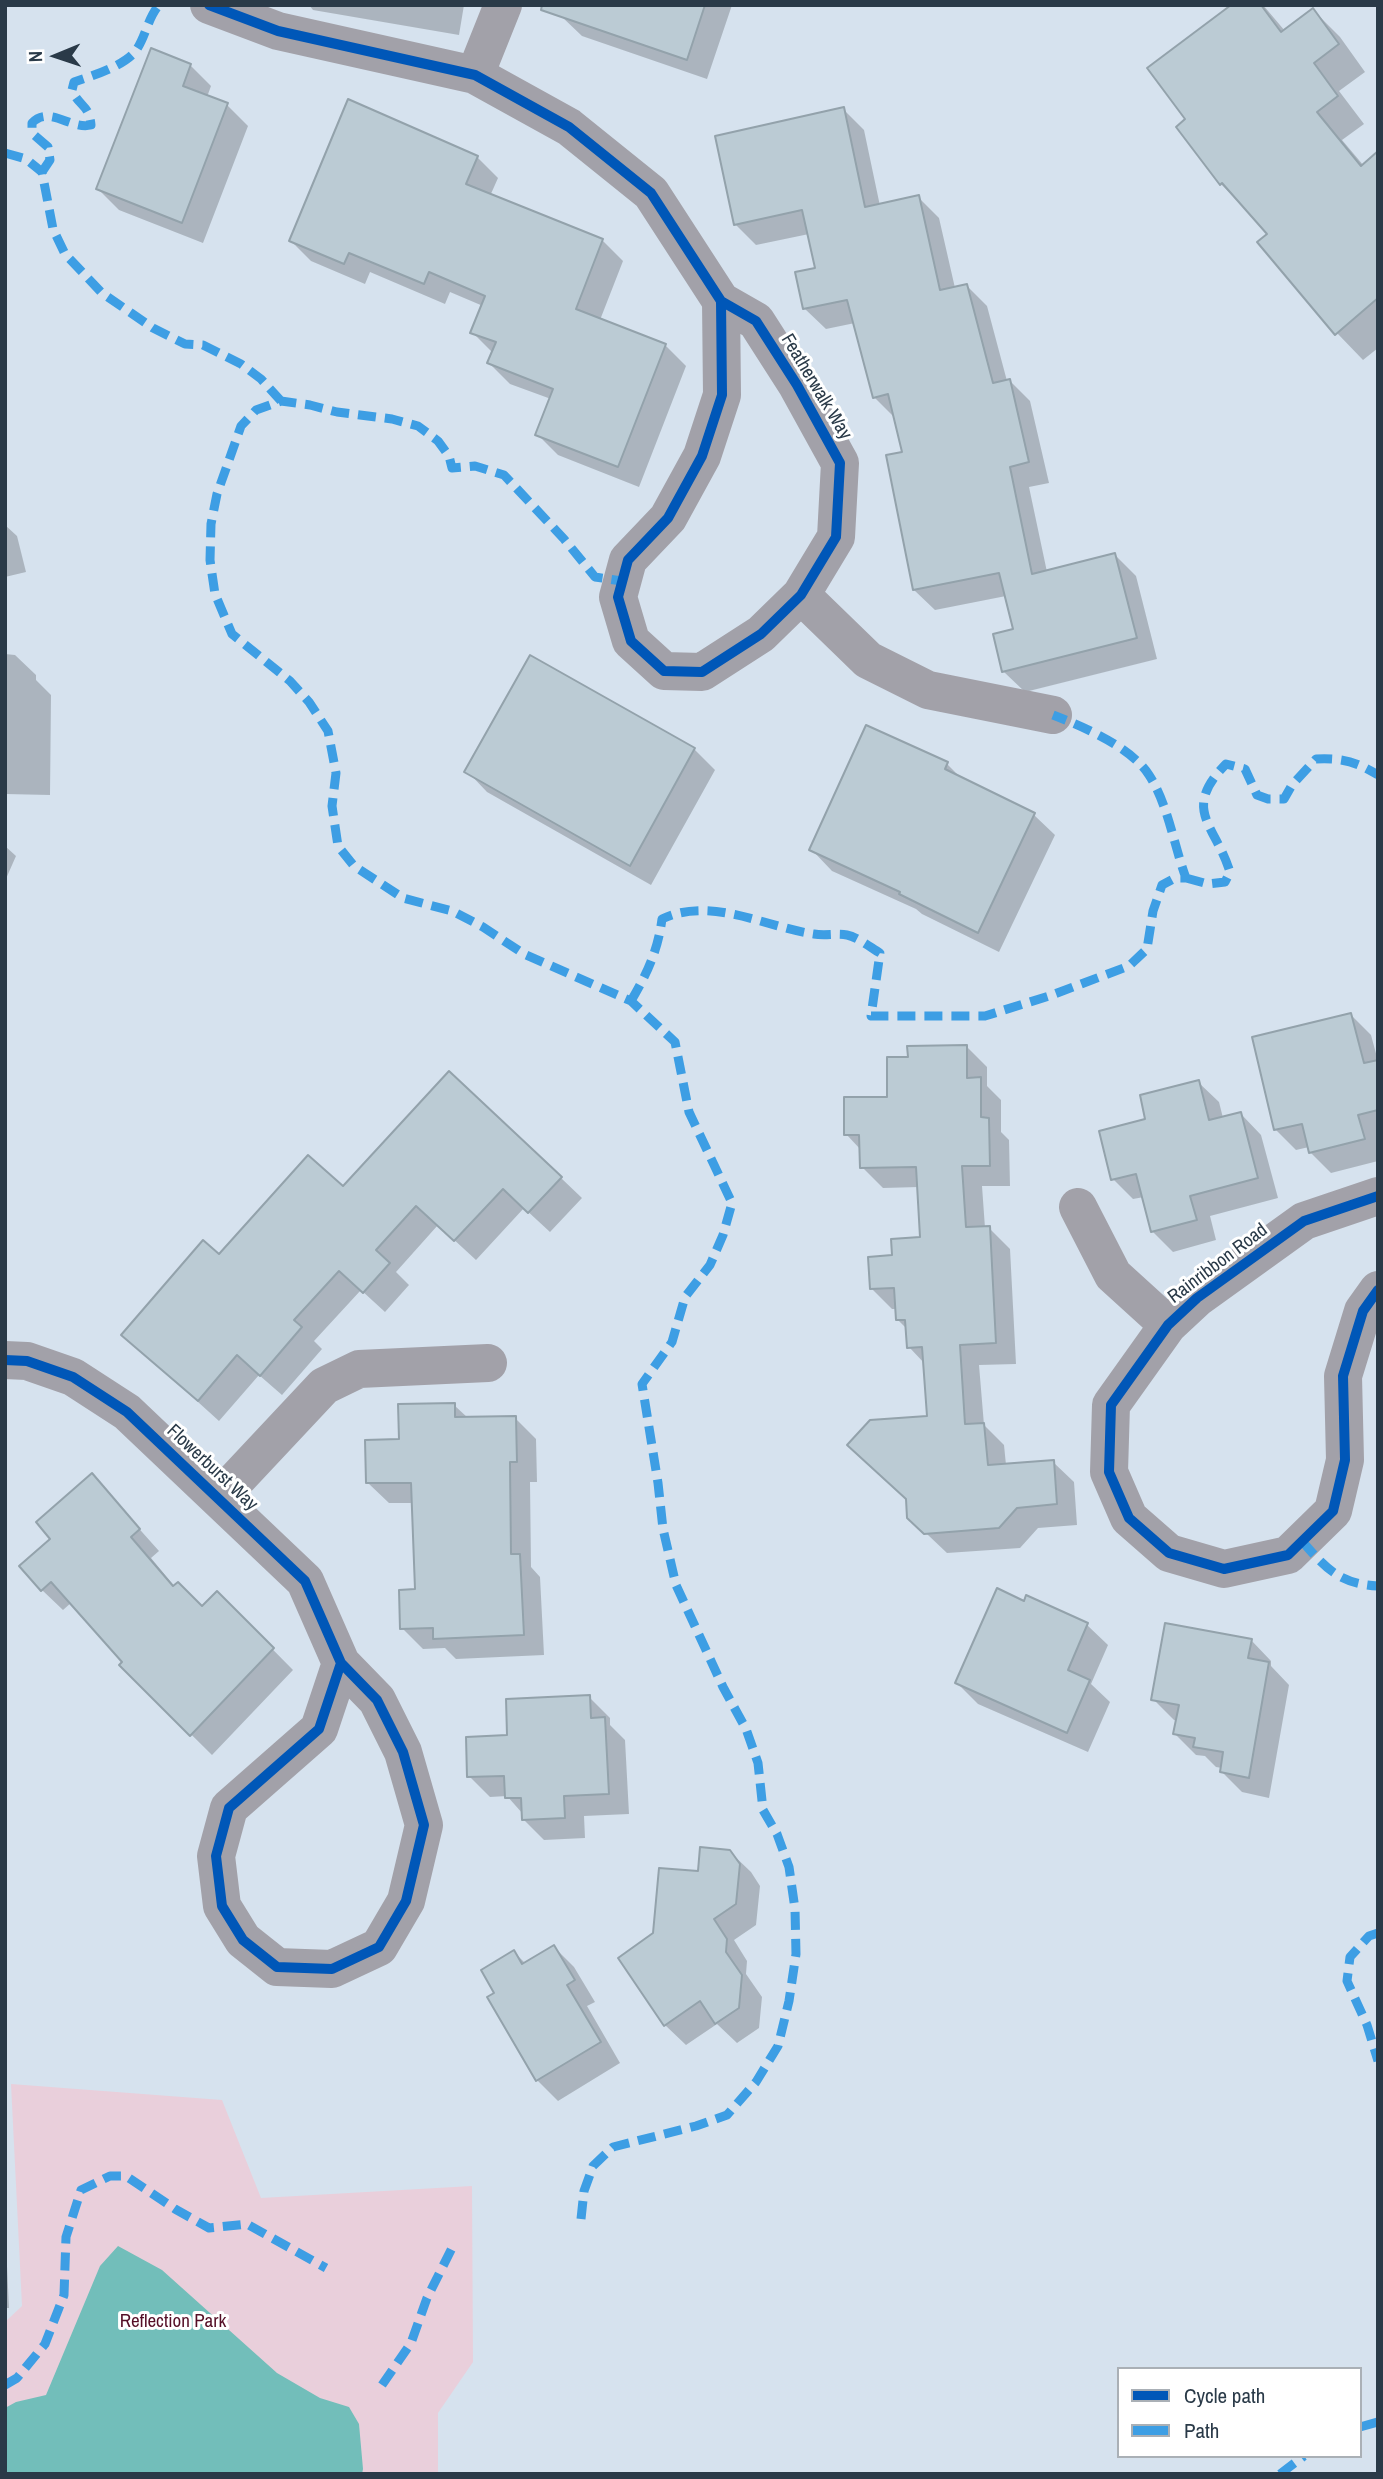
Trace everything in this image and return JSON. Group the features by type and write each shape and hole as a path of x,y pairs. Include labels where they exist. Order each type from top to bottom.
{"street":[{"name":"Featherwalk Way","path":"209,5 278,31 475,75 569,127 651,193 721,302 756,321 797,385 840,463 836,537 801,595 761,634 702,672 664,671 631,641 618,597 628,559 668,518 702,456 722,394 721,302"},
{"path":"475,75 503,5"},
{"path":"801,595 868,660 928,690 1053,715"},
{"name":"Rainribbon Road","path":"1378,1196 1304,1221 1197,1298 1168,1325 1111,1405 1109,1472 1129,1518 1169,1553 1224,1569 1288,1555 1333,1511 1345,1460 1343,1376 1363,1311 1378,1290"},
{"name":"Rainribbon Road","path":"1078,1207 1113,1275 1168,1325"},
{"name":"Flowerburst Way","path":"5,1360 27,1361 73,1377 127,1412 305,1581 341,1663 377,1700 403,1752 424,1825 406,1901 379,1947 332,1969 277,1967 243,1940 222,1906 216,1856 229,1808 319,1729 341,1663"},
{"name":"Flowerburst Way","path":"219,1498 324,1386 359,1369 488,1363"}],"green space":[{"name":"Reflection Park","path":"11,2084 222,2100 261,2198 472,2186 473,2362 438,2413 438,2474 5,2474 5,2322 22,2306"}],"shaded area":[{"path":"118,2246 162,2270 277,2373 320,2398 349,2407 359,2424 362,2474 5,2474 5,2408 16,2402 46,2395 100,2266"}],"building":[{"path":"542,5 705,5 687,60 541,10"},
{"path":"1231,5 1261,5 1281,32 1313,8 1339,44 1314,63 1338,96 1317,112 1361,166 1378,151 1378,298 1335,335 1257,242 1267,234 1222,183 1220,185 1176,127 1185,119 1147,68"},
{"path":"151,48 191,64 183,86 228,103 182,223 96,189"},
{"path":"348,99 478,156 466,184 603,239 576,309 666,344 618,467 535,435 553,389 487,363 496,342 470,333 485,296 429,272 424,284 349,253 344,264 289,241"},
{"path":"844,107 865,207 919,195 940,290 967,284 993,383 1010,379 1029,462 1010,467 1032,574 1115,553 1137,638 1002,672 993,634 1013,629 999,573 913,590 886,455 902,452 888,394 873,398 847,300 803,309 795,272 815,268 802,210 734,225 715,136"},
{"path":"530,655 695,748 630,866 464,772"},
{"path":"866,725 948,762 945,769 1035,813 978,933 899,894 900,892 809,850"},
{"path":"1351,1013 1364,1063 1378,1060 1378,1110 1358,1115 1365,1139 1309,1153 1302,1124 1274,1130 1252,1037"},
{"path":"967,1045 967,1078 981,1077 981,1117 989,1118 990,1166 962,1166 966,1227 990,1226 996,1343 960,1345 965,1424 984,1423 988,1465 1054,1460 1057,1504 1017,1508 999,1528 924,1534 907,1518 906,1499 847,1445 870,1420 927,1416 922,1347 907,1348 905,1320 896,1320 894,1288 870,1289 868,1257 892,1255 891,1239 920,1237 916,1167 860,1168 859,1135 844,1135 844,1097 887,1097 887,1057 908,1057 907,1046"},
{"path":"449,1071 562,1177 528,1213 503,1189 454,1241 416,1206 376,1250 390,1263 363,1293 339,1271 294,1320 302,1327 260,1376 237,1355 198,1401 121,1335 203,1240 219,1254 308,1155 343,1186"},
{"path":"1199,1080 1209,1120 1241,1112 1258,1178 1190,1196 1197,1220 1151,1232 1136,1174 1111,1180 1099,1131 1145,1119 1140,1095"},
{"path":"455,1403 455,1417 516,1416 517,1462 510,1462 511,1554 520,1554 524,1635 433,1639 433,1628 400,1629 399,1590 415,1589 411,1483 366,1483 365,1440 399,1439 398,1404"},
{"path":"92,1473 140,1529 131,1537 173,1586 178,1582 202,1606 217,1591 274,1648 190,1736 119,1665 122,1662 51,1582 41,1591 19,1566 50,1539 36,1522"},
{"path":"997,1588 1024,1601 1026,1595 1088,1623 1068,1670 1090,1680 1067,1733 955,1683"},
{"path":"1165,1623 1252,1639 1248,1658 1269,1662 1249,1778 1220,1772 1223,1752 1193,1747 1195,1738 1173,1734 1179,1705 1151,1700"},
{"path":"590,1695 591,1718 605,1717 609,1794 564,1796 565,1818 522,1820 521,1798 505,1798 504,1776 467,1777 466,1737 507,1735 506,1699"},
{"path":"700,1847 730,1850 740,1864 736,1904 714,1919 727,1939 726,1952 742,1975 739,2008 715,2024 700,2001 664,2026 618,1958 653,1933 659,1868 698,1871"},
{"path":"554,1945 575,1980 567,1985 601,2042 536,2081 487,1997 494,1993 481,1970 514,1950 522,1964"}],"marked path":[{"path":"42,172 50,160 48,147 32,133 32,123 46,116 83,126 91,125 86,109 72,90 74,82 108,69 132,55 159,5"},
{"path":"5,153 26,159 42,172 53,229 65,254 102,293 153,328 185,344 203,345 241,364 261,379 281,401"},
{"path":"581,2219 584,2191 593,2166 613,2147 696,2126 727,2115 756,2082 778,2046 789,2001 796,1954 795,1909 789,1867 777,1834 763,1810 758,1763 746,1729 723,1687 676,1585 663,1529 642,1384 672,1342 685,1297 710,1265 723,1235 732,1203 689,1112 675,1042 631,1001 524,954 483,927 452,911 403,898 354,866 338,846 332,806 336,773 328,731 309,702 290,681 232,634 215,594 210,560 211,524 217,494 241,426 256,410 281,401 310,405 418,426 438,441 449,456 452,468 475,466 504,475 564,539 595,577 622,581"},
{"path":"631,1001 651,962 662,919 700,911 738,915 814,934 847,935 863,942 880,953 871,1016 985,1016 1129,966 1147,949 1153,911 1162,885 1175,878 1186,878 1170,825 1156,786 1131,755 1106,739 1053,715"},
{"path":"1186,878 1208,884 1225,882 1230,872 1210,829 1204,806 1213,780 1226,764 1245,769 1257,795 1268,799 1284,799 1292,785 1316,759 1348,761 1378,775"},
{"path":"1302,1541 1335,1573 1353,1582 1378,1586"},
{"path":"1378,1933 1369,1936 1350,1957 1347,1981 1367,2025 1378,2061"},
{"path":"5,2385 17,2378 45,2344 64,2295 66,2237 81,2190 110,2176 126,2176 209,2228 247,2224 326,2268"},
{"path":"382,2385 411,2343 427,2298 454,2244"},
{"path":"1362,2426 1378,2422"},
{"path":"1280,2474 1301,2458"}],"cycle path":[{"path":"209,5 278,31 475,75 569,127 651,193 721,301 756,321 797,385 840,463 836,537 801,595 761,634 702,672 664,671 631,641 618,597 628,560 668,518 702,456 722,395 721,301"},
{"path":"1378,1196 1304,1221 1197,1298 1168,1325 1111,1405 1109,1472 1129,1518 1169,1553 1224,1569 1288,1555 1333,1511 1345,1460 1343,1376 1363,1311 1378,1290"},
{"path":"5,1360 27,1361 73,1377 127,1412 305,1581 341,1663 377,1700 403,1752 424,1825 406,1901 379,1947 332,1969 277,1967 243,1940 222,1906 216,1856 229,1808 319,1729 341,1663"}]}
